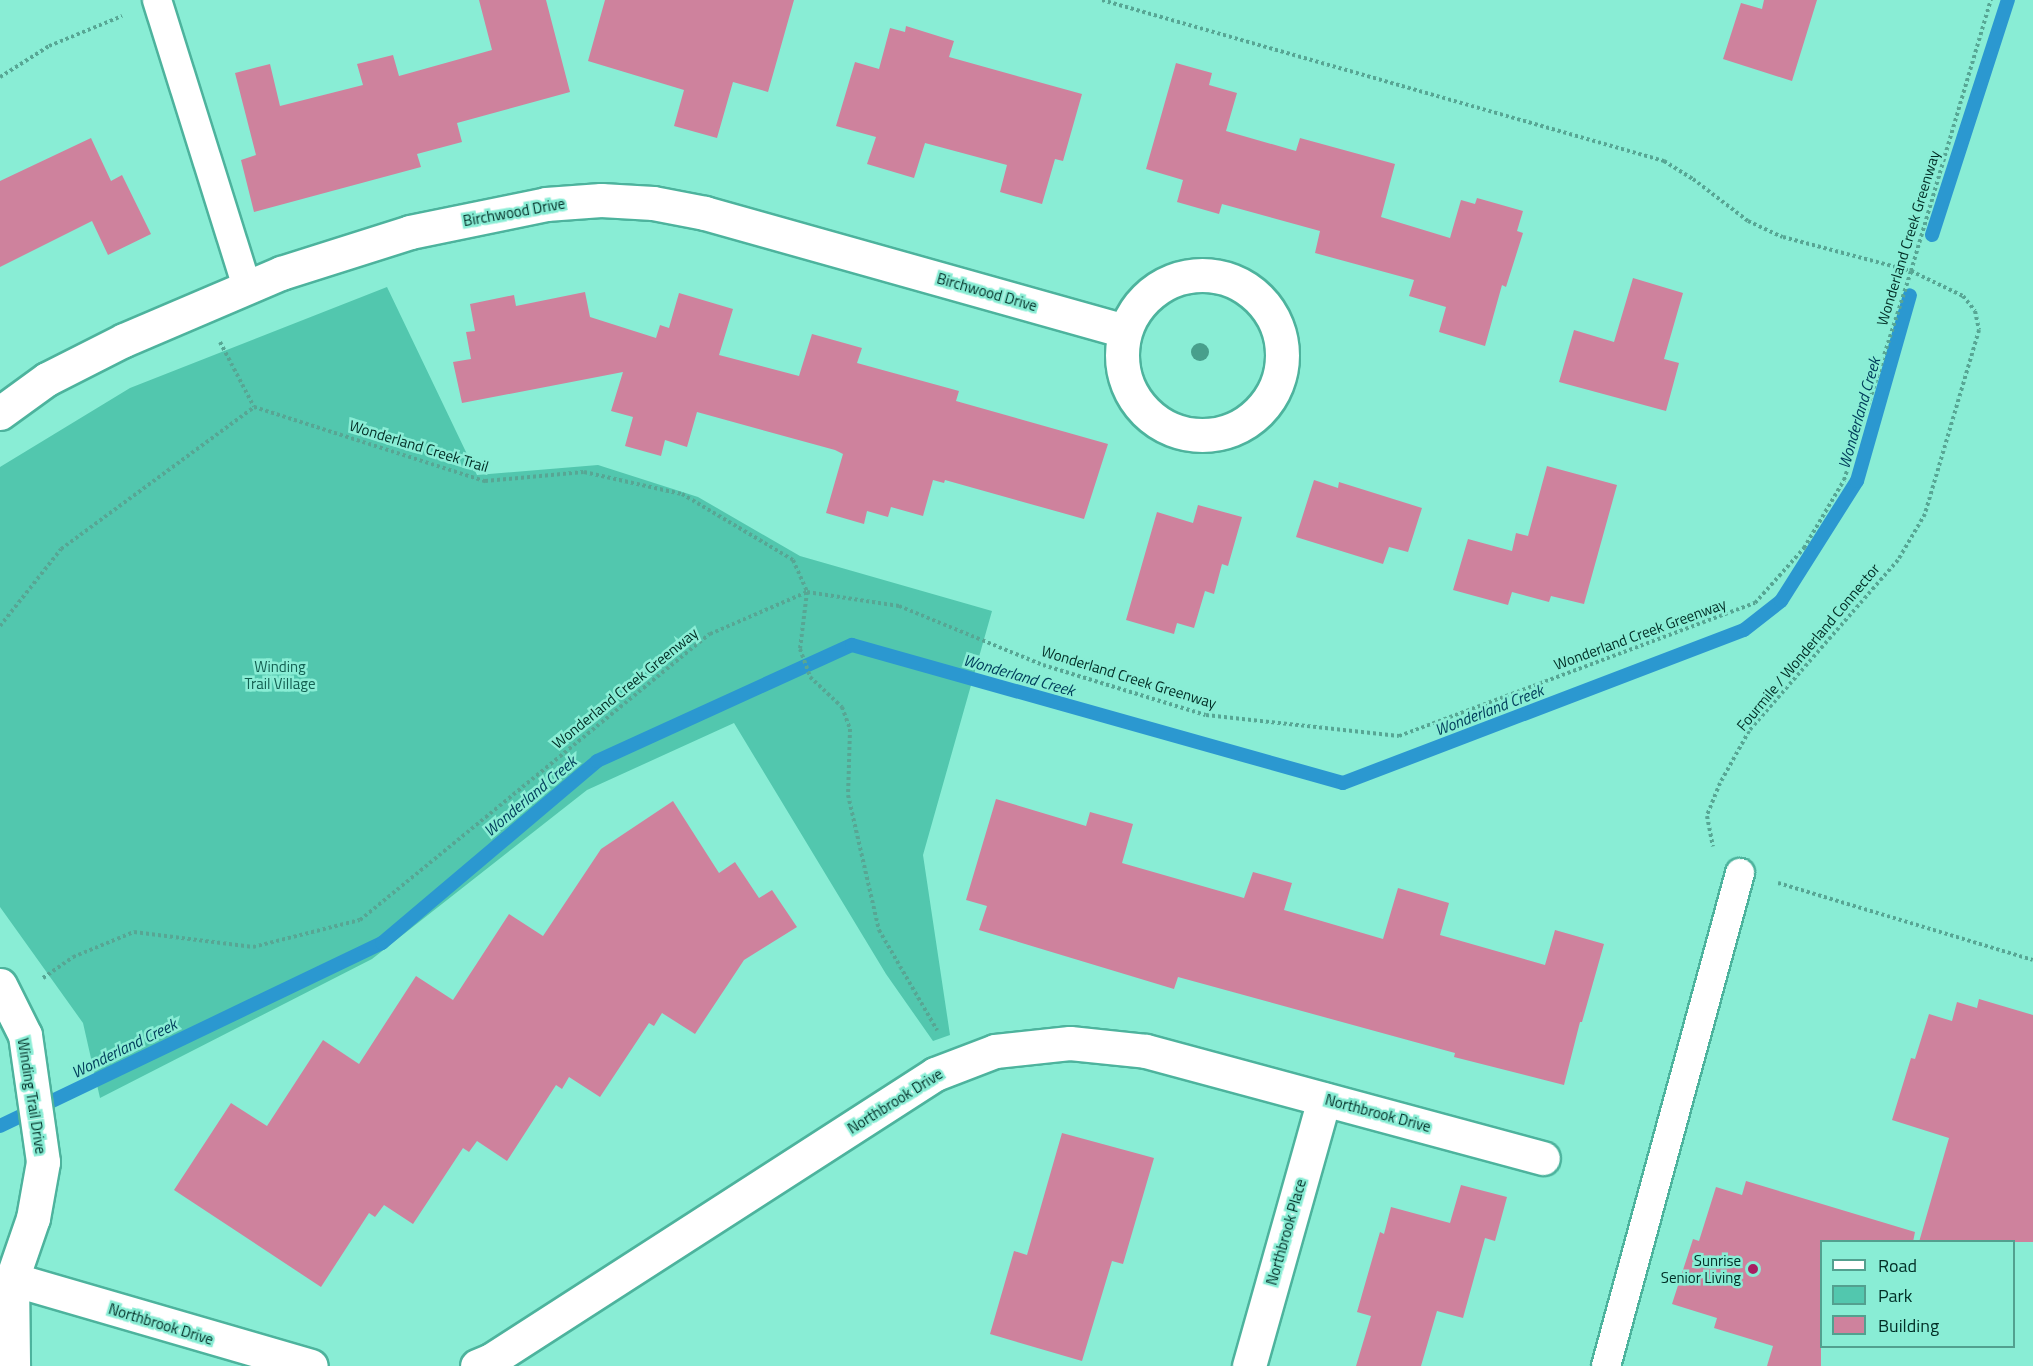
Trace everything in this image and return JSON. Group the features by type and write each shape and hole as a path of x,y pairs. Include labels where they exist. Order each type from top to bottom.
{"street":[{"name":"Birchwood Drive","path":"0,413 47,379 124,340 202,309 281,273 410,232 546,204 602,200 653,203 705,213 1124,331"},
{"path":"1208,273 1242,284 1269,309 1282,343 1281,371 1260,410 1231,431 1195,436 1161,425 1134,400 1121,366 1124,331 1143,299 1172,279 1208,273"},
{"name":"Winding Trail Drive","path":"5,993 25,1035 43,1162 33,1218 6,1289 13,1366"},
{"name":"Northbrook Drive","path":"477,1366 491,1360 935,1074 995,1051 1070,1043 1146,1051 1543,1158"},
{"name":"Northbrook Place","path":"1249,1366 1324,1099"},
{"name":"Northbrook Drive","path":"6,1289 311,1366"}],"lane":[{"path":"157,1 247,287"},
{"path":"1606,1366 1740,873"}],"path":[{"name":"Fourmile / Wonderland Connector","path":"1102,0 1664,161 1693,179 1748,221 1783,237 1911,271 1963,296 1975,311 1978,330 1925,514 1898,560 1749,731 1720,783 1707,816 1711,843 1733,872 2033,960"},
{"name":"Wonderland Creek Greenway","path":"5,993 73,957 134,932 253,947 360,920 710,634 807,592 899,606 1043,665 1206,715 1399,736 1755,603 1804,548 1844,480 1911,271 1991,0"},
{"path":"0,77 50,46 157,1"},
{"path":"0,626 61,549 254,406 202,309"},
{"name":"Wonderland Creek Trail","path":"254,406 485,482 584,472 682,494 794,561 807,592 800,649 810,677 842,707 850,729 848,795 879,930 957,1064"}],"green space":[{"name":"Winding Trail Village","path":"387,287 477,475 598,465 698,497 800,556 992,611 923,855 950,1035 933,1041 886,974 734,723 587,790 372,959 100,1098 83,1023 0,907 0,467 130,388"}],"building":[{"path":"479,0 546,0 570,92 457,123 462,142 417,154 421,167 254,212 241,160 256,155 235,73 270,64 280,106 363,85 357,64 393,55 399,76 492,50"},
{"path":"605,0 794,0 768,92 733,82 717,138 674,126 684,90 588,61"},
{"path":"1764,0 1817,0 1792,81 1723,59 1741,3 1762,9"},
{"path":"906,26 954,41 949,57 1082,94 1063,161 1055,159 1042,204 1000,192 1007,165 925,143 914,178 867,164 876,137 836,126 855,62 879,69 890,28 905,32"},
{"path":"1176,63 1212,73 1209,85 1237,93 1226,131 1296,151 1300,138 1395,164 1381,217 1450,238 1461,200 1475,204 1477,198 1523,211 1517,231 1523,233 1506,287 1502,285 1485,346 1439,332 1446,307 1409,296 1414,280 1315,253 1320,231 1222,204 1219,214 1177,202 1183,180 1146,169"},
{"path":"91,138 111,181 122,175 151,234 108,255 92,221 0,267 0,181"},
{"path":"1633,278 1683,293 1664,359 1679,363 1666,411 1559,382 1574,330 1614,342"},
{"path":"585,292 590,317 656,338 660,325 669,328 679,293 733,309 719,355 799,376 812,334 862,348 857,363 959,391 956,401 1108,444 1084,519 945,480 944,483 933,480 923,516 891,507 888,517 867,511 864,524 826,513 843,454 835,450 697,412 687,447 665,440 661,456 625,446 633,417 611,411 623,372 462,403 453,362 471,359 466,332 475,331 470,304 514,295 516,306"},
{"path":"1547,466 1617,485 1584,604 1551,596 1549,602 1512,592 1508,605 1453,590 1468,539 1512,551 1516,533 1528,536"},
{"path":"1314,480 1338,488 1339,482 1422,508 1408,552 1389,547 1383,564 1296,537"},
{"path":"1198,505 1242,517 1228,566 1222,564 1214,594 1205,591 1194,628 1177,623 1174,634 1126,620 1157,512 1193,523"},
{"path":"996,799 1086,826 1090,812 1133,824 1122,863 1244,898 1253,872 1292,883 1284,910 1383,939 1398,888 1449,903 1440,935 1545,965 1555,930 1604,944 1582,1022 1580,1022 1564,1085 1454,1057 1455,1053 1178,977 1174,989 979,930 987,906 966,900"},
{"path":"673,801 719,873 735,862 759,898 772,890 797,927 744,960 695,1034 662,1013 654,1026 649,1023 600,1097 569,1077 562,1089 556,1085 507,1161 477,1141 469,1152 463,1148 413,1224 384,1205 375,1217 369,1213 321,1287 174,1190 231,1103 267,1126 323,1040 359,1064 416,976 453,1000 509,914 543,936 601,849"},
{"path":"1979,999 2033,1015 2033,1242 1920,1240 1949,1138 1892,1120 1911,1058 1915,1059 1929,1014 1952,1021 1957,1002 1977,1008"},
{"path":"1062,1133 1154,1158 1123,1264 1112,1261 1082,1361 990,1334 1014,1251 1027,1255"},
{"name":"Sunrise Senior Living","path":"1746,1181 1915,1232 1913,1240 1820,1240 1821,1366 1767,1366 1773,1346 1714,1328 1717,1318 1672,1304 1693,1239 1699,1241 1716,1187 1742,1195"},
{"path":"1461,1185 1507,1197 1495,1241 1485,1238 1463,1318 1437,1311 1421,1366 1356,1366 1371,1316 1357,1312 1380,1232 1384,1234 1391,1207 1450,1223"}],"waterway":[{"name":"Wonderland Creek","path":"1932,235 2008,0"},
{"name":"Wonderland Creek","path":"0,1126 382,943 597,761 852,645 1343,783 1744,630 1781,601 1857,481 1910,295"}],"place":[{"name":"Sunrise Senior Living","path":"1753,1269"}]}
